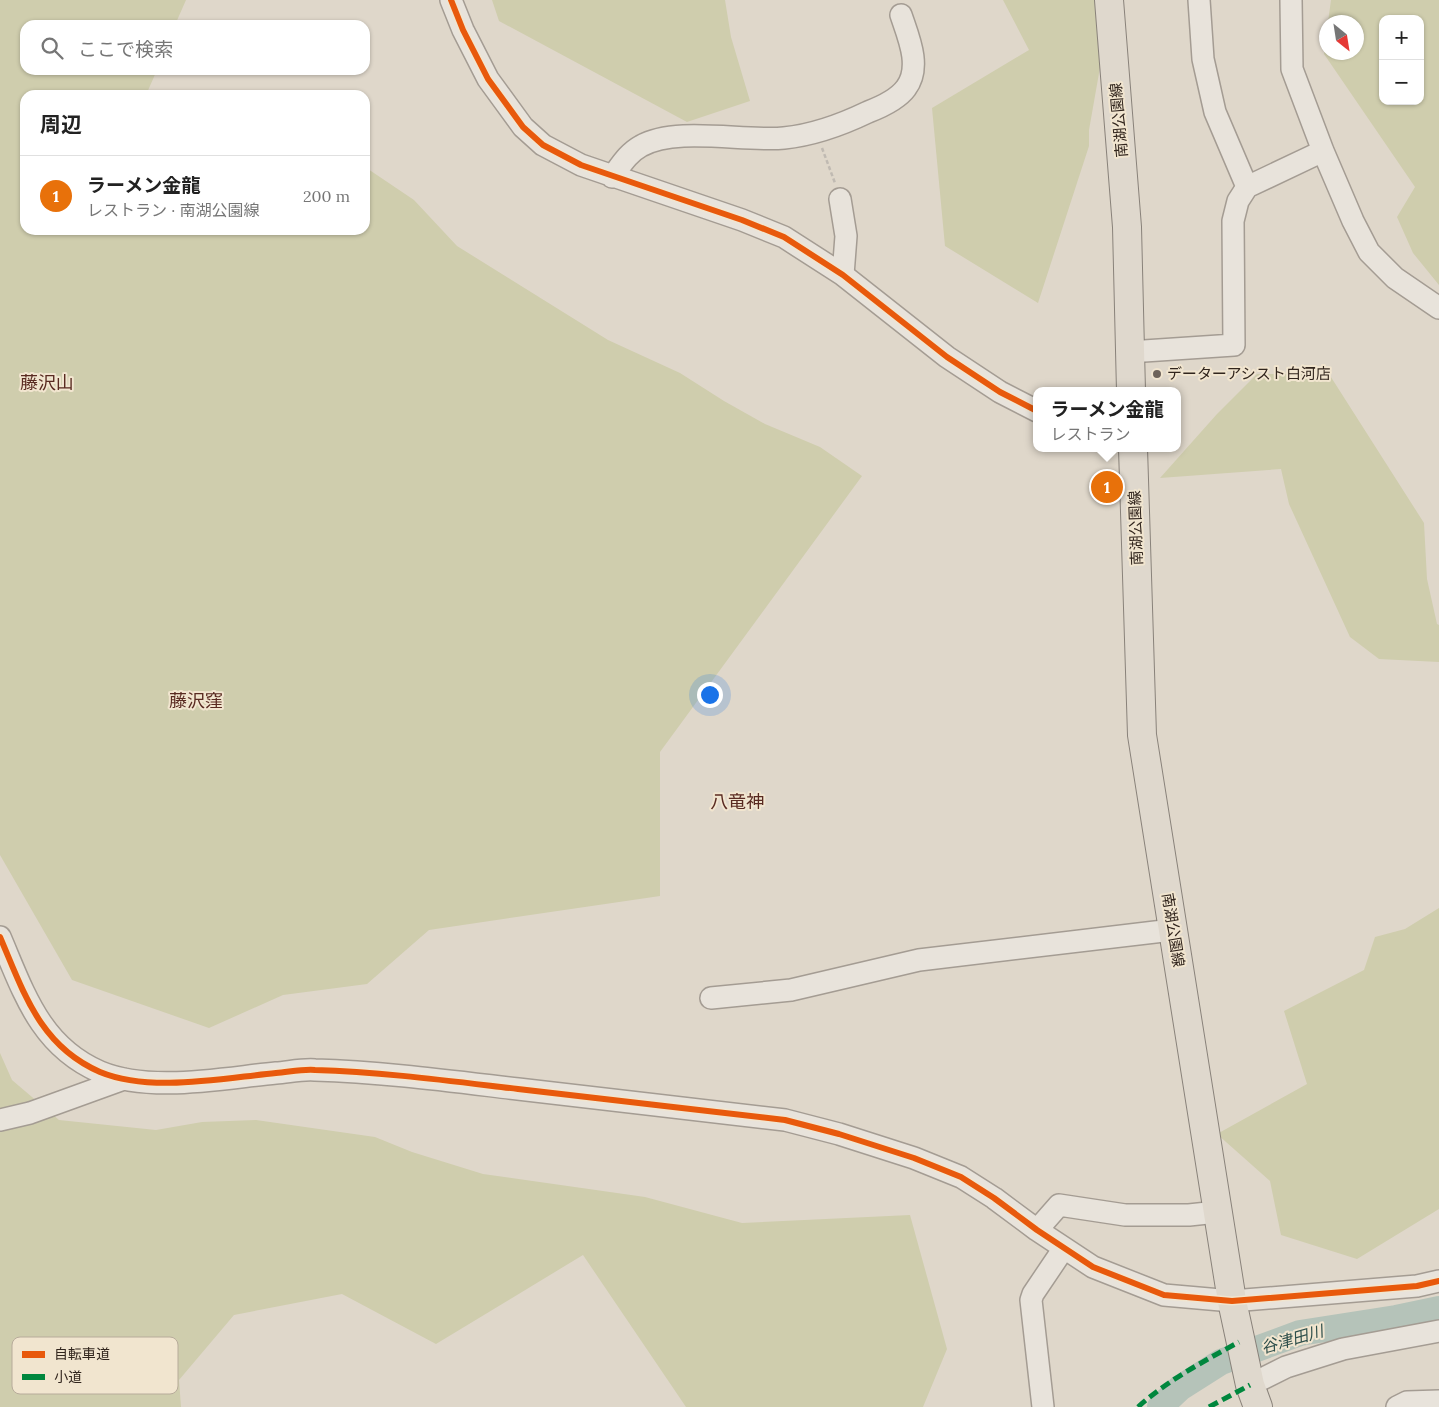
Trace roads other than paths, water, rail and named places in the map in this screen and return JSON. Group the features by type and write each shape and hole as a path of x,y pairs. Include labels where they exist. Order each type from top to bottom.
{"main road":[{"name":"南湖公園線","path":"1109,0 1127,227 1131,387"},
{"name":"南湖公園線","path":"1133,452 1142,735 1232,1301 1239,1342 1254,1396"}],"street":[{"path":"452,0 463,30 488,79 523,127 543,145 559,155 612,177 742,220 784,237 842,274 948,356 1000,392 1033,409"},
{"path":"1199,0 1203,59 1215,112 1247,187"},
{"path":"1291,0 1292,69 1323,151 1353,221 1369,252 1395,278 1439,308"},
{"path":"612,177 627,156 641,146 656,140 682,136 783,138 816,132 851,120 884,105 906,89 911,79 913,66 910,45 901,15"},
{"path":"1130,352 1234,345 1233,221 1238,201 1247,187 1323,151"},
{"path":"840,199 846,236 842,274"},
{"path":"710,998 791,990 919,960 1172,930"},
{"path":"0,937 28,1003 46,1031 61,1048 88,1066 102,1073 124,1079 153,1084 312,1069 387,1073 785,1120 839,1134 914,1158 961,1177 1093,1268 1164,1295 1232,1301 1417,1286 1439,1282"},
{"path":"0,1120 30,1113 124,1079"},
{"path":"1036,1230 1059,1206 1125,1215 1189,1215 1217,1212"},
{"path":"1043,1407 1031,1300 1033,1294 1064,1248"},
{"path":"1254,1396 1286,1367 1343,1349 1439,1331"},
{"path":"1397,1407 1407,1402 1439,1401"}],"waterway":[{"name":"谷津田川","path":"1160,1407 1180,1388 1221,1362 1300,1333 1396,1318 1439,1309"}],"place":[{"name":"データーアシスト白河店","path":"1157,374"},
{"name":"ラーメン金龍","path":"1107,487"}],"district":[{"name":"藤沢山","path":"47,383"},
{"name":"藤沢窪","path":"196,701"},
{"name":"八竜神","path":"737,802"}]}
